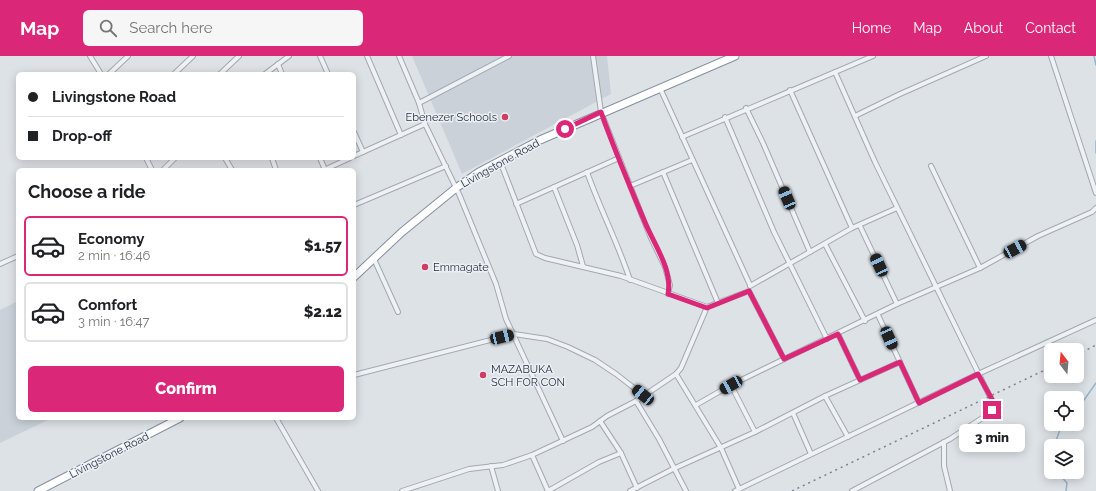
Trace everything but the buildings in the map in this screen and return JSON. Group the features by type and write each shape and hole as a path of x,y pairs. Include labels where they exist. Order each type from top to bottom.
{"highway":[{"name":"Livingstone Road","path":"356,275 402,232 456,188 500,160 601,112 735,56"},
{"name":"Livingstone Road","path":"38,491 170,421"}],"street":[{"path":"90,56 100,72"},
{"path":"111,72 128,56"},
{"path":"176,72 193,56"},
{"path":"222,72 239,56"},
{"path":"268,72 289,56"},
{"path":"320,56 327,72"},
{"path":"367,56 401,135"},
{"path":"399,56 419,103 425,124 456,188 496,284 506,319 563,441"},
{"path":"419,103 509,56"},
{"path":"593,56 601,112 650,236 665,267 670,285 668,294"},
{"path":"682,137 746,108 873,56"},
{"path":"854,116 986,56"},
{"path":"1050,56 1096,193"},
{"path":"278,64 281,72"},
{"path":"835,72 897,208 937,286 978,374 994,403 990,414 944,442 852,491"},
{"path":"660,88 750,286 749,291 784,359"},
{"path":"790,90 852,228"},
{"path":"746,108 763,143 810,252"},
{"path":"725,117 789,263 827,339"},
{"path":"356,155 425,124"},
{"path":"356,136 364,152"},
{"path":"516,204 619,158"},
{"path":"165,168 173,160"},
{"path":"328,168 346,160"},
{"path":"500,160 536,254 544,258 583,266 630,280 707,308"},
{"path":"630,186 692,160"},
{"path":"356,204 446,166"},
{"path":"931,166 980,268"},
{"path":"587,172 595,194 619,247 630,280"},
{"path":"663,172 718,303"},
{"path":"554,187 577,245 583,266"},
{"path":"750,286 852,228 860,226 897,208"},
{"path":"696,405 731,385 878,315 897,304 980,268 1038,236 1092,212 1096,208"},
{"path":"860,226 897,304"},
{"path":"825,244 865,321"},
{"path":"0,264 16,257"},
{"path":"374,259 398,312"},
{"path":"402,491 469,469 503,465 532,456 592,427 636,401 676,374 688,354 707,308 749,291"},
{"path":"878,315 919,403"},
{"path":"735,491 978,374 1096,320"},
{"path":"356,374 514,334 547,339 582,354 616,374 643,395"},
{"path":"838,334 860,380"},
{"path":"630,491 673,469 755,432 826,396 900,362"},
{"path":"676,374 721,448 740,489"},
{"path":"731,385 755,432"},
{"path":"826,396 848,437"},
{"path":"636,401 659,439 673,469 686,491"},
{"path":"793,413 811,454"},
{"path":"277,420 318,491"},
{"path":"600,421 621,453 637,488"},
{"path":"944,442 944,466 950,491"},
{"path":"532,456 548,491 599,462 621,453"},
{"path":"491,466 498,491"}],"shaded area":[{"path":"412,56 607,56 611,94 462,174"},
{"path":"16,302 16,420 48,420 0,443 0,310"}],"waterway":[{"path":"1094,56 1096,65"},
{"path":"1096,141 1096,153"},
{"path":"1084,400 1096,383"},
{"path":"1057,439 1060,431"},
{"path":"1063,479 1067,483 1066,491"}],"railway":[{"path":"1084,351 1096,345"},
{"path":"792,491 1044,370"}],"place":[{"name":"Ebenezer Schools","path":"505,117"},
{"name":"Emmagate","path":"425,267"},
{"name":"MAZABUKA SCH FOR CON","path":"483,375"}],"route":[{"path":"565,129 601,112 607,131 644,222 665,267 670,285 668,294 707,308 749,291 757,303 775,344 784,359 838,334 860,380 900,362 919,403 978,374 994,403 992,410"}]}
